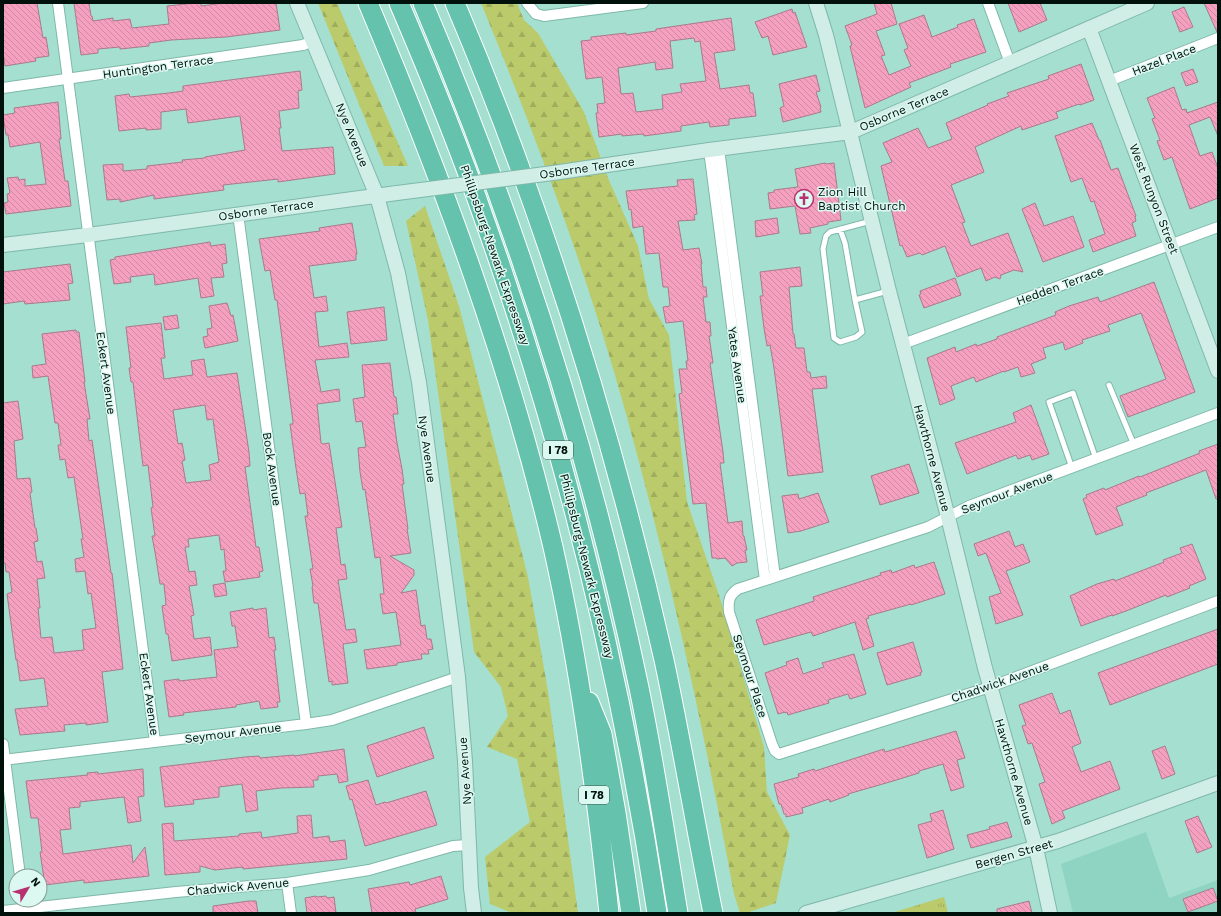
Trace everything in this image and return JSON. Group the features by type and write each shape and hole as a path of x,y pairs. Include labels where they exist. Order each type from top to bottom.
{"highway":[{"name":"I 78","path":"368,3 436,172 490,327 525,442 542,506 560,583 578,677 600,832 608,913"},
{"name":"Phillipsburg-Newark Expressway","path":"399,3 431,78 483,215 514,308 557,448 611,660 657,913"},
{"name":"Phillipsburg-Newark Expressway","path":"423,3 473,126 509,223 544,329 580,448 605,542 638,684 656,779 677,908"},
{"path":"455,3 531,198 562,289 605,427 630,520 664,661 686,770 712,913"},
{"path":"578,677 602,734 631,913"}],"street":[{"name":"Eckert Avenue","path":"58,3 155,742"},
{"name":"Nye Avenue","path":"297,3 376,196 398,273 418,382 458,677 465,761 474,913"},
{"path":"527,3 536,14 544,16 643,3"},
{"name":"Hawthorne Avenue","path":"816,3 851,132 889,291 948,517 990,687 1036,848 1050,913"},
{"path":"988,3 1010,64"},
{"name":"Osborne Terrace","path":"3,245 88,235 553,173 714,149 851,132 1147,3"},
{"name":"West Runyon Street","path":"1089,28 1218,371"},
{"name":"Hazel Place","path":"1109,81 1218,38"},
{"name":"Huntington Terrace","path":"3,88 68,80 303,45 313,41"},
{"name":"Yates Avenue","path":"714,149 739,297 751,430 770,578"},
{"name":"Yates Avenue","path":"714,149 728,298 751,430"},
{"name":"Bock Avenue","path":"238,214 306,724"},
{"name":"Hedden Terrace","path":"903,344 1218,227"},
{"name":"Seymour Avenue","path":"730,596 738,589 928,527 969,506 1218,413"},
{"name":"Seymour Place","path":"730,596 728,612 772,744 775,751 780,754"},
{"name":"Chadwick Avenue","path":"780,754 990,687 1218,601"},
{"name":"Seymour Avenue","path":"4,760 332,720 458,677"},
{"path":"3,744 19,868"},
{"name":"Bergen Street","path":"806,913 1036,848 1086,832 1218,783"},
{"name":"Chadwick Avenue","path":"48,906 80,904 176,892 287,883 369,870 453,846 469,845"},
{"path":"287,883 291,913"},
{"name":"Chadwick Avenue","path":"3,911 19,908"}],"lane":[{"path":"840,229 845,243 862,332 856,337 840,342 834,338 823,249 826,236 830,232 840,229 872,220"},
{"path":"855,300 889,291"},
{"path":"728,298 739,297"},
{"path":"1109,385 1134,445"},
{"path":"1072,468 1049,402 1073,393 1096,459"}],"shaded area":[{"path":"1146,832 1169,898 1218,880 1218,913 1073,913 1061,864"}],"green space":[{"path":"318,3 337,3 408,166 384,166"},
{"path":"481,3 517,3 524,20 538,33 584,112 608,178 638,246 649,299 669,335 687,502 719,595 764,747 767,792 790,835 776,903 746,913 740,913 734,894 699,716 673,597 644,480 613,368 561,209"},
{"path":"425,206 459,306 528,577 548,691 578,913 512,913 490,904 485,857 530,822 517,759 487,747 508,716 501,687 474,652 428,320 406,221"},
{"path":"944,897 948,913 891,913"}],"building":[{"path":"3,3 37,3 43,38 46,37 49,56 35,58 36,61 5,66 3,52"},
{"path":"74,3 89,3 93,21 113,18 113,21 130,19 132,28 169,24 167,6 195,3 201,3 201,6 224,3 276,3 280,30 226,37 171,40 149,43 149,46 120,49 120,47 98,49 98,53 81,55"},
{"path":"874,3 891,3 897,24 876,31 885,55 881,56 889,75 911,66 904,50 908,48 899,24 924,15 932,37 974,19 986,52 950,64 951,67 909,83 911,87 865,108 850,46 852,45 845,26 877,14"},
{"path":"1008,3 1040,3 1047,20 1019,32"},
{"path":"1204,3 1218,3 1218,32 1217,32"},
{"path":"1184,7 1193,27 1180,32 1172,12"},
{"path":"792,9 793,13 795,12 807,47 773,55 768,36 762,38 755,22"},
{"path":"731,18 735,50 714,53 720,89 749,85 750,93 753,93 756,116 729,119 729,125 710,127 709,122 681,126 681,131 644,136 643,134 622,136 622,134 599,137 596,113 598,113 597,104 605,103 602,77 586,79 581,41 591,40 591,37 626,33 626,35 656,31 656,29","holes":["694,38 695,42 700,41 706,81 680,84 682,92 662,95 663,109 636,112 633,93 621,94 618,68 655,62 656,70 673,68 670,41"]},
{"path":"1081,64 1094,100 1056,112 1058,118 1022,130 1021,126 975,147 984,172 951,185 965,222 962,223 971,246 1008,233 1023,272 1014,270 1001,275 1000,279 995,277 986,281 981,268 957,277 945,246 922,255 920,253 907,257 902,245 900,246 881,166 892,162 883,143 918,128 928,148 952,139 946,123 988,105 987,104 1009,96 1007,93 1049,79 1048,76"},
{"path":"1193,69 1198,82 1186,86 1181,73"},
{"path":"300,71 302,90 298,91 299,108 279,111 281,128 279,128 282,151 333,147 335,174 278,182 278,179 223,185 224,190 154,199 154,195 120,202 120,199 107,200 103,165 123,164 123,171 147,169 147,166 183,162 182,160 205,158 245,150 240,116 188,123 186,109 161,112 161,129 146,130 146,128 119,131 115,96 129,94 130,97 169,93 183,91 183,86"},
{"path":"816,75 820,91 816,92 821,107 821,112 783,122 780,108 784,106 779,84"},
{"path":"1174,87 1182,110 1186,109 1187,113 1218,102 1218,136 1210,117 1189,125 1200,156 1212,152 1218,168 1218,198 1190,209 1172,157 1164,160 1157,141 1160,140 1152,119 1155,118 1147,98"},
{"path":"58,102 61,139 59,139 65,181 68,181 71,206 6,214 4,203 8,202 7,194 10,193 7,178 18,177 19,180 25,179 25,186 46,184 40,142 10,147 8,135 6,135 3,115 15,113 14,108"},
{"path":"1092,123 1111,170 1118,168 1136,216 1136,221 1132,223 1136,236 1093,252 1089,240 1105,234 1094,201 1091,202 1082,178 1071,182 1055,136"},
{"name":"Zion Hill Baptist Church","path":"825,163 834,163 841,220 828,222 828,224 810,228 811,233 800,234 795,206 770,209 768,193 774,192 774,190 798,187 795,169"},
{"path":"693,179 697,214 694,215 695,220 678,221 683,250 699,248 702,264 703,287 706,287 707,297 703,297 706,322 710,322 711,336 709,336 713,363 710,363 723,452 724,463 720,463 728,523 742,521 743,536 747,550 745,550 747,562 737,563 732,566 725,558 712,558 706,503 693,504 679,394 682,393 679,369 687,369 686,361 688,361 683,321 666,323 663,307 670,306 668,287 663,287 659,253 646,254 643,226 633,228 631,209 629,210 626,191 678,186 677,180"},
{"path":"1035,203 1044,226 1073,216 1084,247 1043,262 1022,209"},
{"path":"777,218 779,233 756,237 755,221"},
{"path":"352,223 357,254 356,260 309,266 314,298 326,296 328,311 315,312 319,347 347,343 349,357 315,360 321,392 339,389 340,401 317,404 321,443 329,443 342,527 336,528 341,565 345,564 347,579 338,580 346,630 355,629 357,642 343,644 348,683 332,685 332,681 329,682 318,603 314,603 310,569 313,569 305,516 308,516 305,493 300,494 296,468 290,424 293,424 293,422 277,300 275,300 270,270 265,271 259,239 320,231 319,228"},
{"path":"210,242 211,246 225,244 227,263 222,264 224,277 211,278 214,296 201,298 198,278 155,285 154,274 130,277 131,282 114,284 110,260 115,259 115,257"},
{"path":"70,264 73,283 68,284 70,300 25,304 24,301 3,304 3,272"},
{"path":"800,267 802,286 789,287 793,334 796,348 804,348 807,372 810,372 811,378 826,376 827,388 812,389 823,472 788,476 774,368 770,345 767,346 764,328 760,296 763,296 760,272"},
{"path":"955,278 961,295 924,308 919,295 921,294 920,291"},
{"path":"1154,282 1195,392 1128,417 1120,396 1166,379 1141,313 1108,325 1110,331 1082,340 1083,343 1065,350 1063,342 1043,348 1046,358 1031,364 1035,373 1021,377 1018,367 976,382 974,377 951,386 955,399 940,405 927,358 955,347 956,352 976,344 977,346 1056,315 1055,312 1069,306 1098,297 1100,302"},
{"path":"227,303 231,316 233,315 238,341 205,348 203,337 208,336 207,329 212,328 209,306"},
{"path":"384,307 387,340 351,344 347,312"},
{"path":"177,315 179,328 165,330 163,317"},
{"path":"161,323 165,358 161,358 164,379 193,375 191,361 204,359 207,377 237,373 249,452 250,466 245,467 256,547 259,547 263,571 259,572 260,577 225,582 223,571 226,571 224,549 221,550 219,535 188,539 189,547 185,547 189,572 195,571 197,585 189,586 194,615 191,616 194,639 210,637 212,655 172,661 162,606 166,605 164,584 160,584 152,536 155,536 151,508 153,507 148,465 143,466 133,382 131,382 129,368 131,368 126,327","holes":["205,405 207,420 213,419 219,462 209,465 211,480 186,483 182,461 185,460 182,443 178,444 173,410"]},
{"path":"76,330 76,332 79,332 84,382 90,419 87,419 89,441 92,440 112,573 123,669 102,672 108,722 86,725 86,723 64,725 65,731 20,735 15,709 48,706 44,678 20,681 16,660 7,594 12,592 9,572 6,572 5,563 3,563 3,403 18,401 23,439 14,441 17,479 30,478 32,492 30,493 38,541 34,542 37,562 42,561 45,578 37,579 41,638 52,637 54,653 84,650 82,630 96,628 91,593 88,594 85,571 76,572 75,559 84,557 81,539 83,539 74,477 68,478 65,459 60,460 58,445 61,445 58,423 55,423 48,376 33,378 32,366 46,364 42,334"},
{"path":"390,363 394,397 396,397 398,414 393,414 404,484 402,484 411,553 390,556 414,570 414,575 401,593 416,590 421,626 425,625 427,639 431,639 433,649 428,650 429,654 421,654 422,659 397,663 397,665 367,669 364,650 401,645 396,612 383,614 380,594 384,594 380,557 375,558 365,489 363,490 360,472 358,448 366,447 362,421 356,422 353,399 365,397 362,365"},
{"path":"1031,405 1049,454 1032,460 1030,455 1018,459 1016,455 967,474 955,443 1016,422 1013,413"},
{"path":"1218,444 1218,499 1216,499 1206,470 1146,493 1147,495 1116,507 1123,525 1096,535 1083,499 1087,497 1086,495 1104,488 1105,490 1139,476 1140,477 1200,453 1199,451"},
{"path":"909,464 919,493 880,505 871,476"},
{"path":"818,493 829,522 801,531 788,533 782,496 798,494 799,499"},
{"path":"1009,531 1015,547 1023,544 1030,562 1006,571 1023,615 996,624 989,597 1001,593 986,553 978,556 974,544"},
{"path":"1192,544 1206,579 1189,586 1190,588 1167,597 1166,595 1126,611 1081,626 1070,596 1097,584 1114,579 1115,581 1164,562 1163,560 1182,553 1180,548"},
{"path":"934,562 945,594 911,605 868,616 869,618 866,619 874,646 863,650 855,622 813,636 811,632 764,645 756,620 814,601 813,597 881,575 880,573 891,570 892,573 914,565 915,568"},
{"path":"225,583 227,595 215,597 213,585"},
{"path":"253,608 253,610 266,608 269,638 274,637 280,702 277,702 278,707 261,709 259,701 236,705 236,707 183,713 184,715 169,717 164,681 217,677 214,650 238,647 235,626 232,626 230,612"},
{"path":"1218,629 1218,664 1110,705 1098,673"},
{"path":"913,642 922,672 920,673 921,675 887,685 877,653"},
{"path":"854,654 866,694 850,699 848,694 828,700 829,703 788,715 787,712 778,714 765,673 787,665 786,662 798,658 803,674 824,667 822,663"},
{"path":"1052,693 1060,714 1070,710 1081,743 1072,747 1081,772 1110,761 1120,789 1062,811 1065,818 1052,824 1039,784 1045,782 1032,743 1028,744 1022,726 1026,725 1019,705"},
{"path":"424,727 434,758 377,777 367,746"},
{"path":"956,731 965,758 957,760 964,787 951,791 943,764 919,771 919,773 848,794 849,795 830,802 829,799 802,808 803,813 786,817 781,804 779,804 774,784 799,777 798,774 814,769 815,771 884,749 885,752"},
{"path":"1165,746 1175,774 1162,779 1152,751"},
{"path":"344,749 348,781 339,783 337,774 318,776 318,780 313,780 314,787 281,788 256,791 258,810 246,812 242,784 219,787 219,797 193,800 194,804 165,807 160,767 245,757 259,756 260,758 294,756"},
{"path":"143,769 144,796 138,797 141,821 128,823 124,797 80,802 80,807 69,808 71,829 60,830 63,854 131,845 133,863 145,847 149,876 84,883 84,880 48,885 48,868 42,868 40,852 42,852 38,818 31,818 26,781 88,775 87,773 98,772 98,774"},
{"path":"368,780 376,805 426,791 437,825 365,846 352,799 350,800 346,786"},
{"path":"943,810 954,849 927,858 918,825 932,821 930,814"},
{"path":"311,815 313,838 329,836 330,842 345,840 347,859 243,869 243,867 215,870 200,866 200,872 165,875 162,824 173,823 174,841 239,836 239,834 261,832 262,838 298,833 297,816"},
{"path":"1198,816 1212,847 1197,853 1185,821"},
{"path":"1007,822 1012,837 971,848 967,835 990,829 989,827"},
{"path":"441,876 448,899 415,909 416,913 372,913 368,889 409,882 410,885"},
{"path":"1213,888 1218,901 1188,912 1183,899"},
{"path":"326,896 327,898 334,897 336,913 307,913 305,898"},
{"path":"256,901 258,913 213,913 213,906"},
{"path":"1029,901 1032,913 997,913 997,909"}],"place":[{"name":"Zion Hill Baptist Church","path":"804,199"}]}
